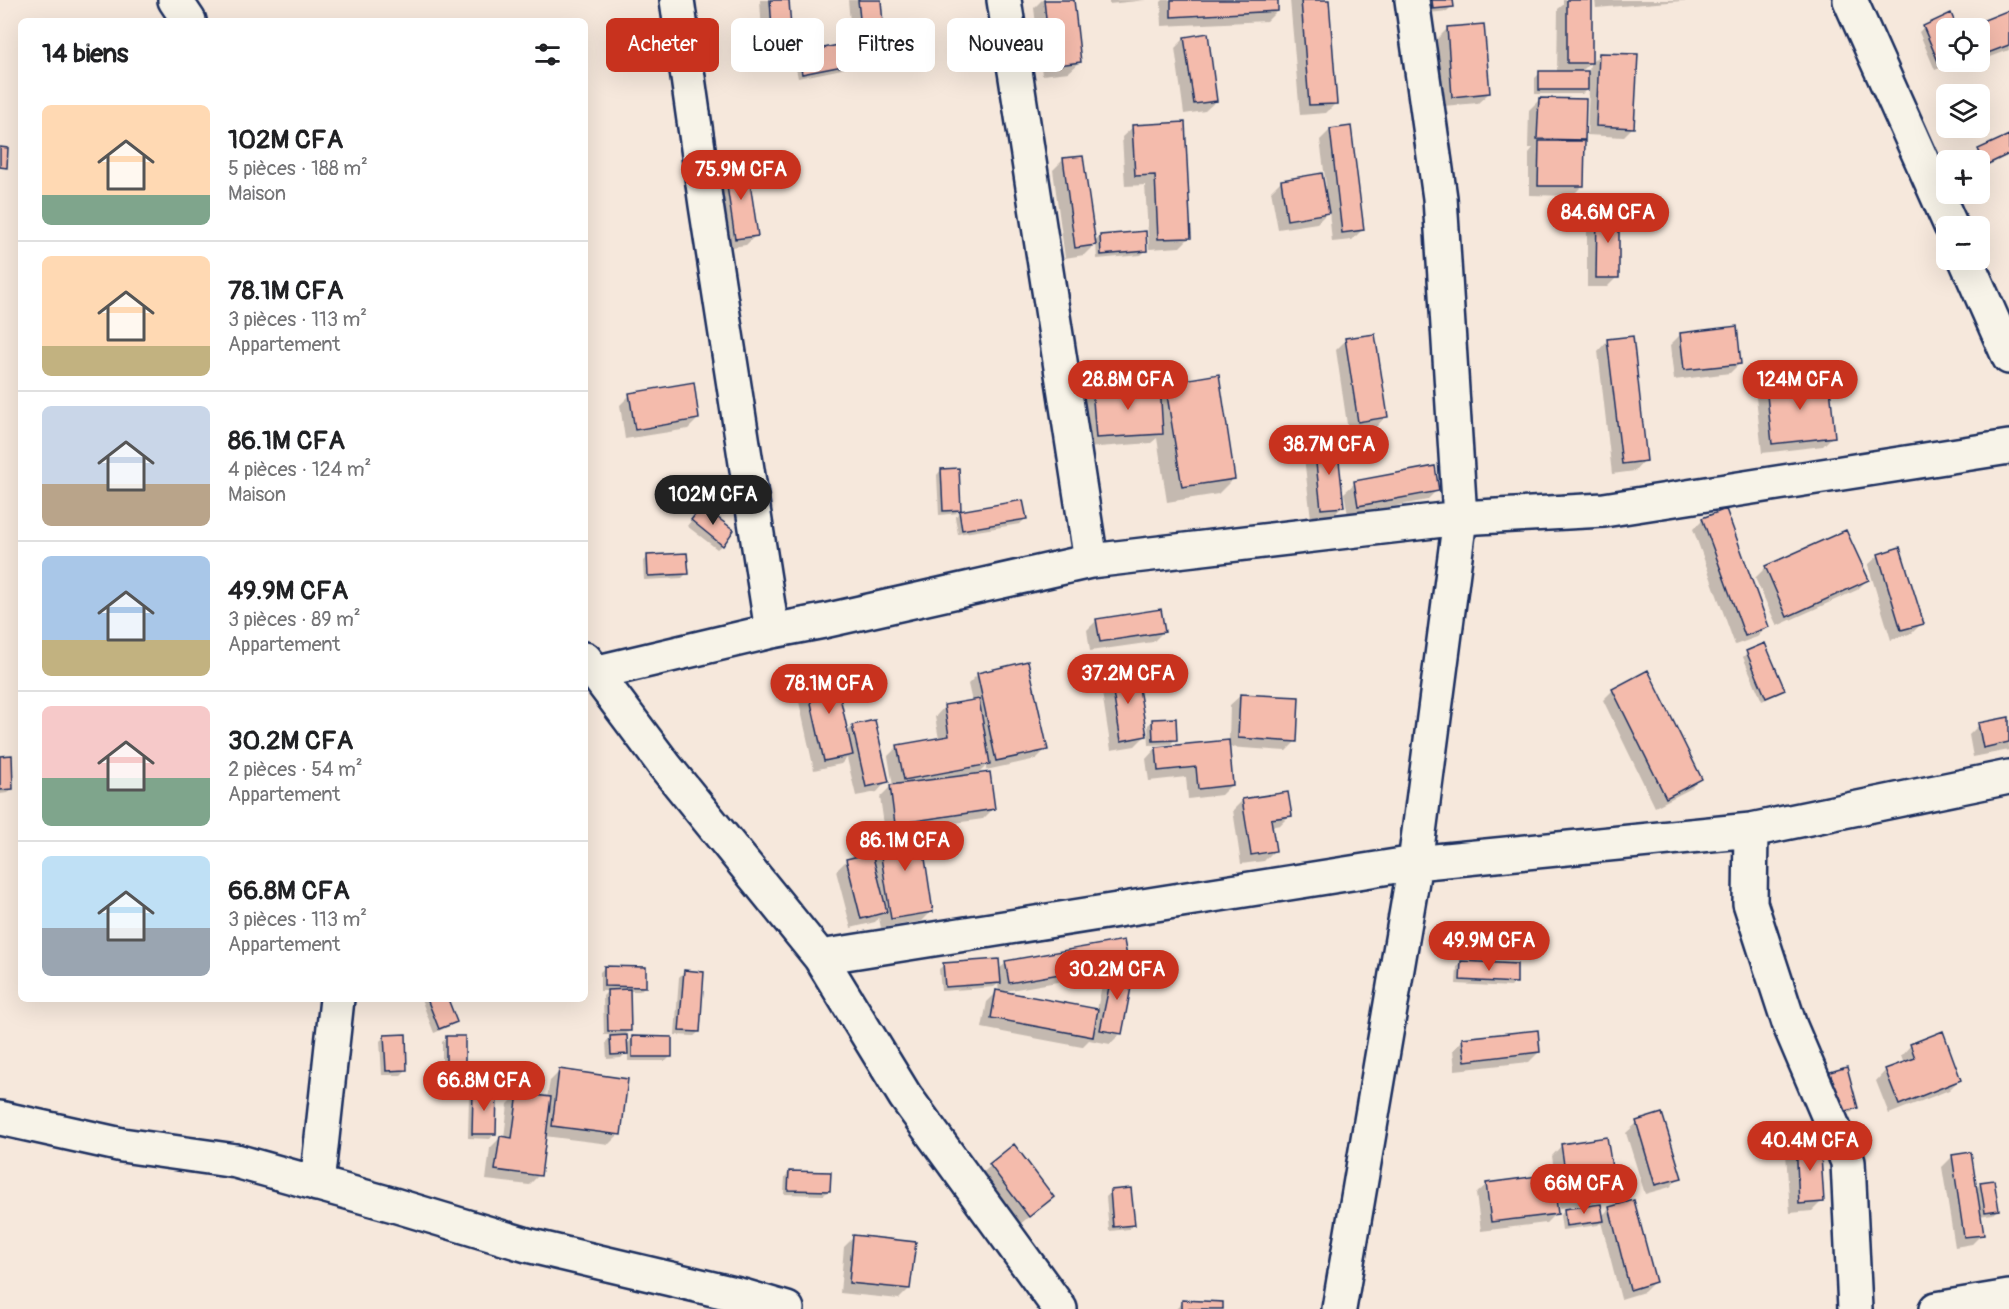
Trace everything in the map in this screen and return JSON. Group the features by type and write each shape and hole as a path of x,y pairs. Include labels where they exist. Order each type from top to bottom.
{"street":[{"path":"175,0 187,18"},
{"path":"677,0 772,631"},
{"path":"1004,0 1091,561"},
{"path":"1339,1309 1415,863 1460,518 1440,198 1412,0"},
{"path":"1850,0 1947,216"},
{"path":"1970,270 2009,357"},
{"path":"1060,1309 905,1096 820,957 665,766 590,666 824,621 1091,561 1460,518 1604,510 2009,447"},
{"path":"820,957 1415,863 1751,830 2009,777"},
{"path":"1751,830 1750,903 1790,1026 1848,1162 1855,1309"},
{"path":"317,1184 337,1002"},
{"path":"0,1118 122,1145 236,1161 527,1245 743,1303 786,1309"},
{"path":"1936,1309 2009,1297"}],"building":[{"path":"770,0 789,0 790,18 771,18"},
{"path":"858,0 881,0 882,18 860,18"},
{"path":"1044,0 1074,0 1081,62 1065,64 1065,18 1046,18"},
{"path":"1171,0 1278,0 1278,11 1171,17"},
{"path":"1301,0 1329,0 1337,104 1309,105"},
{"path":"1432,0 1453,0 1454,7 1433,9"},
{"path":"1567,0 1592,0 1592,63 1567,63"},
{"path":"2009,10 2009,45 1990,52 1990,18"},
{"path":"1951,13 1953,18 1940,18"},
{"path":"1936,20 1936,57 1923,26"},
{"path":"1484,24 1490,93 1452,97 1447,27"},
{"path":"1208,33 1217,101 1194,104 1184,37"},
{"path":"836,46 836,67 824,70 824,48"},
{"path":"1599,53 1638,54 1634,128 1596,126"},
{"path":"1539,71 1588,71 1588,90 1539,90"},
{"path":"1539,98 1586,99 1585,140 1537,139"},
{"path":"1185,122 1191,238 1158,239 1155,175 1135,176 1132,125"},
{"path":"1351,126 1364,230 1342,233 1330,129"},
{"path":"2009,135 2009,154 1990,163 1990,150 1978,149"},
{"path":"1539,141 1585,141 1584,186 1538,186"},
{"path":"0,147 8,148 7,168 0,167"},
{"path":"1083,156 1096,245 1075,248 1063,158"},
{"path":"747,163 758,236 735,239 724,166"},
{"path":"1322,173 1329,213 1287,220 1281,180"},
{"path":"1597,210 1619,211 1619,278 1596,278"},
{"path":"1146,231 1147,251 1101,255 1100,235"},
{"path":"1737,326 1741,364 1684,370 1680,333"},
{"path":"1375,334 1388,417 1358,422 1345,338"},
{"path":"1633,336 1647,461 1622,464 1607,339"},
{"path":"1219,374 1235,479 1182,487 1165,383"},
{"path":"1829,378 1835,437 1772,444 1766,385"},
{"path":"694,382 699,419 635,430 629,393"},
{"path":"1160,384 1163,434 1096,438 1092,388"},
{"path":"1337,443 1344,507 1321,509 1314,445"},
{"path":"1435,466 1439,491 1358,506 1354,481"},
{"path":"959,468 961,510 943,511 941,469"},
{"path":"1023,500 1027,519 962,530 959,511"},
{"path":"702,506 734,530 723,546 691,520"},
{"path":"1726,509 1769,627 1745,636 1702,518"},
{"path":"1846,530 1869,580 1787,617 1765,566"},
{"path":"1900,547 1924,624 1901,630 1878,554"},
{"path":"687,553 689,574 648,576 647,555"},
{"path":"1161,609 1165,632 1100,642 1096,619"},
{"path":"1765,643 1785,690 1766,698 1746,651"},
{"path":"1028,661 1048,750 996,761 977,673"},
{"path":"834,670 853,755 824,761 805,676"},
{"path":"1136,670 1147,736 1121,741 1110,674"},
{"path":"1648,670 1702,779 1666,798 1612,689"},
{"path":"1240,694 1299,697 1297,742 1238,738"},
{"path":"979,699 990,764 904,780 897,745 949,736 944,705"},
{"path":"2009,717 2009,742 1983,748 1978,723"},
{"path":"1176,718 1177,740 1153,741 1152,719"},
{"path":"875,720 889,782 866,787 852,725"},
{"path":"1229,740 1233,785 1198,789 1196,767 1158,771 1156,747"},
{"path":"12,755 13,789 0,790 0,756"},
{"path":"990,772 995,809 895,824 890,785"},
{"path":"1288,792 1292,816 1271,819 1276,851 1251,855 1242,799"},
{"path":"920,825 933,912 891,919 877,832"},
{"path":"872,853 887,912 861,919 846,859"},
{"path":"1124,940 1128,962 1009,983 1005,961"},
{"path":"999,959 1001,983 945,987 943,963"},
{"path":"1461,961 1517,964 1517,983 1460,980"},
{"path":"604,966 646,967 646,987 604,986"},
{"path":"1113,968 1134,972 1122,1034 1100,1030"},
{"path":"684,970 704,972 700,1032 679,1031"},
{"path":"630,989 631,1031 608,1031 607,990"},
{"path":"996,990 1098,1009 1093,1037 991,1018"},
{"path":"428,1002 449,1002 457,1022 439,1029"},
{"path":"1538,1030 1540,1052 1465,1061 1462,1038"},
{"path":"1943,1031 1961,1080 1899,1105 1885,1069 1915,1058 1910,1044"},
{"path":"406,1034 407,1070 386,1071 384,1035"},
{"path":"627,1035 628,1054 611,1055 610,1036"},
{"path":"446,1036 465,1036 465,1076 446,1076"},
{"path":"632,1036 672,1037 672,1057 632,1057"},
{"path":"1847,1067 1858,1108 1838,1113 1827,1073"},
{"path":"559,1069 628,1079 621,1135 552,1126"},
{"path":"473,1091 497,1091 496,1134 472,1134"},
{"path":"518,1093 551,1097 541,1176 495,1170 500,1136 512,1138"},
{"path":"1662,1113 1682,1178 1655,1185 1636,1121"},
{"path":"1607,1137 1616,1192 1569,1199 1561,1144"},
{"path":"1820,1140 1824,1202 1799,1204 1796,1141"},
{"path":"1014,1144 1054,1197 1029,1217 989,1164"},
{"path":"1971,1152 1984,1235 1964,1237 1952,1155"},
{"path":"789,1171 831,1172 830,1191 788,1190"},
{"path":"1553,1174 1558,1214 1491,1222 1486,1183"},
{"path":"1994,1180 1999,1210 1985,1212 1980,1182"},
{"path":"1131,1188 1135,1225 1113,1227 1110,1190"},
{"path":"1634,1200 1656,1282 1630,1290 1609,1207"},
{"path":"1601,1204 1604,1221 1566,1226 1564,1209"},
{"path":"853,1235 916,1242 910,1289 849,1283"},
{"path":"1182,1300 1223,1302 1223,1309 1182,1309"}]}
